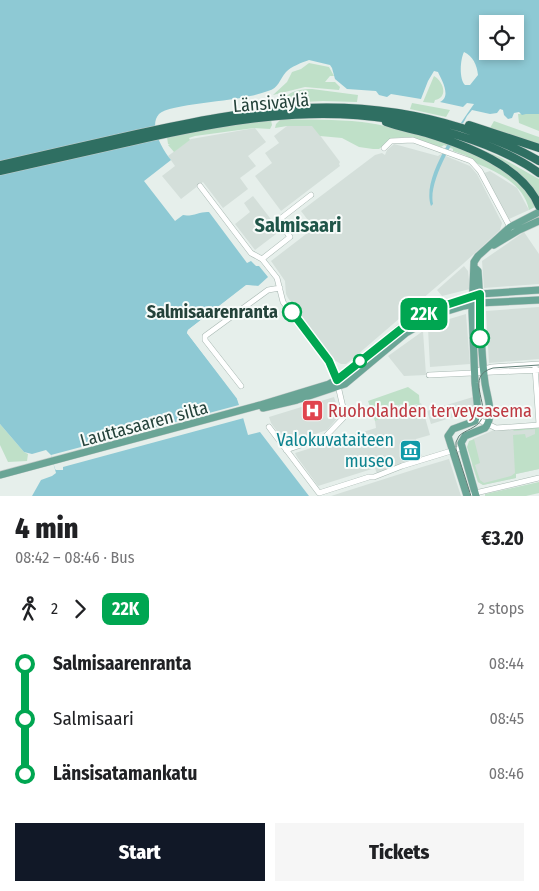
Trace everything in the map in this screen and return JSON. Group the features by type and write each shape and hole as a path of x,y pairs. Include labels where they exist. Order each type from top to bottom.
{"highway":[{"name":"Länsiväylä","path":"0,171 243,112 308,106 350,107 408,114 470,131 508,145 539,161"},
{"name":"Länsiväylä","path":"0,165 164,131 220,122 274,115 328,114 372,117 406,122 448,132 501,152 539,173"},
{"path":"408,114 439,118 464,124 539,148"},
{"path":"372,117 393,125 448,140 493,160 515,174 525,184 539,206"}],"main road":[{"path":"467,496 448,437 453,429 472,423 477,419 478,411 473,372 476,304 474,266 476,258 539,212"},
{"path":"512,230 539,221"},
{"path":"338,384 402,327 437,308 476,295 539,290"},
{"path":"338,384 345,384 418,325 441,313 476,304 539,300"},
{"path":"476,304 490,413 488,424 483,429 463,438 461,442 476,494"},
{"name":"Lauttasaaren silta","path":"53,462 243,412 338,384"},
{"path":"0,476 53,462"},
{"path":"0,480 53,462"}],"street":[{"path":"384,148 391,141 414,140 467,159 477,167 512,230"},
{"path":"200,186 251,253 262,259 277,278 283,302 329,361 338,384 345,416 326,437 286,450"},
{"path":"262,259 290,236 280,219 311,194"},
{"path":"241,386 205,340 205,336 268,290 280,288"},
{"path":"429,375 537,366 539,425 498,428 477,419"},
{"path":"269,427 319,493 462,448"},
{"path":"467,496 539,478"}],"shaded area":[{"path":"287,126 313,126 340,162 340,166 281,211 255,176 272,163 265,153 279,143 274,136"},
{"path":"255,128 266,142 248,156 256,166 240,178 248,189 223,208 203,182 181,199 162,176 175,166 168,156 191,139"},
{"path":"394,144 438,156 441,154 470,166 477,174 502,223 500,230 464,263 350,361 346,364 341,364 334,360 288,298 285,281 271,261 314,228 301,211 375,155 382,153 385,155 387,150"},
{"path":"490,171 517,188 529,210 509,219 484,173"},
{"path":"253,196 280,231 255,250 235,224 250,212 244,203"},
{"path":"524,232 539,254 539,284 484,288 482,261"},
{"path":"464,266 468,271 470,289 442,296 437,290"},
{"path":"539,307 539,359 489,363 486,311"},
{"path":"466,314 470,364 430,367 428,328"},
{"path":"423,331 426,375 404,376 388,356"},
{"path":"334,397 340,415 327,430 286,444 271,423 269,417"},
{"path":"473,397 476,410 431,424 427,411"},
{"path":"406,403 407,407 421,403 430,435 416,439 422,456 417,457 417,459 377,474 375,468 318,486 295,453 376,428 375,421 383,418 381,411"},
{"path":"539,427 539,469 516,474 516,478 483,485 478,482 472,465 471,443 473,439 494,430"},
{"path":"449,459 461,496 331,496 422,467"}],"green space":[{"path":"309,63 329,67 334,76 330,76 325,82 335,82 340,87 339,90 305,87 273,95 287,82 292,72 301,69"},
{"path":"434,76 442,85 442,96 435,100 434,103 423,102"},
{"path":"312,89 358,95 357,102 283,103 290,93"},
{"path":"412,103 450,110 446,117 410,109"},
{"path":"518,114 539,114 539,131 519,123"},
{"path":"281,119 332,120 382,125 460,148 486,160 508,174 525,190 535,207 529,210 522,194 510,181 495,171 444,145 441,147 407,137 393,138 379,149 359,147 342,138 320,136 312,126 275,128"},
{"path":"271,120 272,125 270,129 254,128 195,136 189,138 190,140 174,152 168,145 170,144 168,144 167,137"},
{"path":"494,121 539,137 539,145 490,128"},
{"path":"461,141 500,157 539,179 539,199 533,189 516,172"},
{"path":"408,387 419,395 420,408 417,404 407,407 406,403 381,410 383,418 375,421 368,401"},
{"path":"0,424 24,452 28,454 27,461 8,462 0,445"},
{"path":"539,427 539,469 516,474 516,478 483,485 478,482 467,447 469,441 474,439 480,463 475,465 480,480 484,483 511,476 515,473 513,435 525,434 526,438 535,434 535,429 514,431 512,429"},
{"path":"539,482 539,493 526,496 485,496 485,494"}],"water":[{"path":"0,0 539,0 539,114 522,115 519,112 514,113 512,118 508,119 504,115 503,110 500,109 497,113 490,114 472,110 456,136 438,172 433,204 431,206 429,195 436,167 451,139 474,104 467,103 463,107 440,102 445,96 445,92 438,72 434,71 421,99 391,94 387,97 379,95 376,91 347,89 335,79 330,65 309,60 288,70 272,90 242,98 175,108 159,114 156,119 155,125 158,138 171,160 144,181 175,221 183,215 209,212 247,263 251,261 256,266 259,266 268,277 257,287 246,285 188,330 187,333 238,400 248,435 260,432 309,496 32,496 41,480 56,473 51,455 46,450 32,454 24,452 0,424","holes":["464,52 476,64 478,75 470,85 465,85 461,74"]}],"pier":[{"path":"247,285 259,286 261,288 248,287 190,333 240,399 244,418 63,467 63,470 55,469 51,455 239,405 236,394 187,333 188,330"}],"tram line":[{"path":"471,496 456,449 456,442 459,436 477,425 481,420 483,406 479,391 480,377 493,368 539,365"}],"bus line":[{"name":"22K","path":"292,312 329,361 337,380 410,322 437,308 480,294 480,338"}],"place":[{"name":"Salmisaarenranta","path":"292,312"},
{"name":"Ruoholahden terveysasema","path":"312,411"},
{"name":"Valokuvataiteen museo","path":"410,450"}],"district":[{"name":"Salmisaari","path":"298,225"}]}
